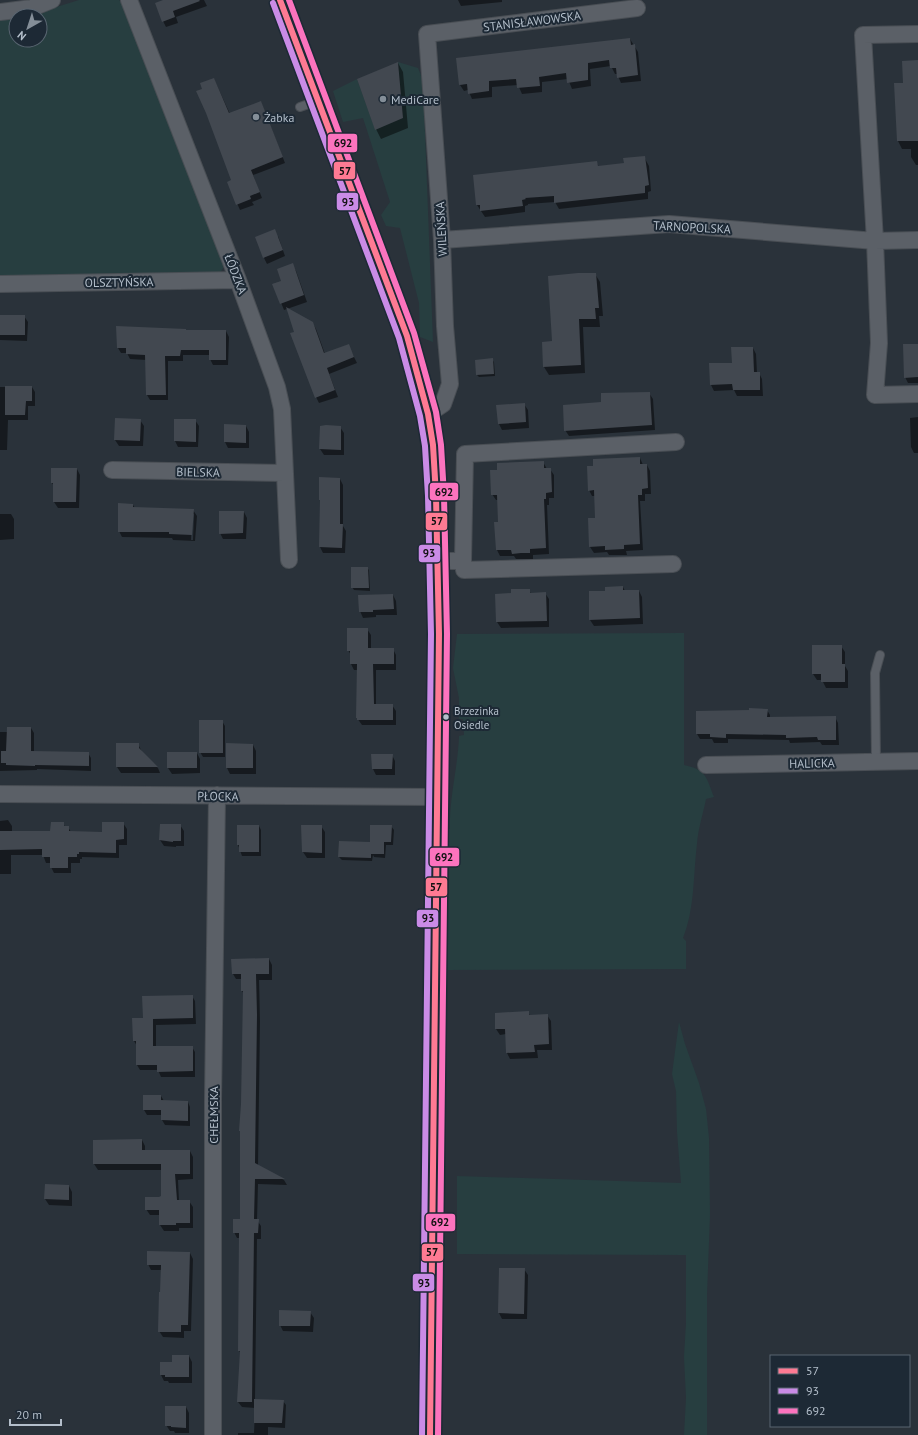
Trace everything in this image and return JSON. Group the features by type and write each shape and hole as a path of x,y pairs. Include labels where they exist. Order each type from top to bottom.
{"street":[{"path":"0,12 32,8 52,0"},
{"name":"ŁÓDZKA","path":"129,0 238,280 277,387 282,409 289,560"},
{"path":"280,0 309,104 407,336 428,414 433,445 438,561 439,634 430,1435"},
{"name":"STANISŁAWOWSKA","path":"428,34 637,8"},
{"name":"WILEŃSKA","path":"428,34 442,240 445,326 450,384 443,404 428,414"},
{"path":"918,34 863,35 879,343 875,395 918,394"},
{"name":"TARNOPOLSKA","path":"442,240 669,224 874,241 918,240"},
{"name":"OLSZTYŃSKA","path":"0,284 238,280"},
{"path":"673,564 464,570 464,454 676,442"},
{"name":"BIELSKA","path":"112,470 284,473"},
{"path":"438,561 463,561"},
{"name":"HALICKA","path":"706,764 918,761"},
{"name":"PŁOCKA","path":"0,794 436,797"},
{"name":"CHEŁMSKA","path":"213,1435 213,1101 217,796"}],"lane":[{"path":"876,762 875,673 880,655"}],"green space":[{"path":"79,0 119,0 123,4 223,262 223,268 220,273 0,276 0,18 8,17 8,48 48,48 48,10"},
{"path":"398,62 418,68 423,80 433,342 420,337 419,303 400,228 386,226 381,215 390,202 363,118 343,122 333,91 357,79 375,129 403,118"},
{"path":"684,633 684,765 697,769 705,775 714,797 706,799 698,833 692,904 683,938 686,941 686,969 444,970 446,830 450,829 451,806 459,736 464,735 463,719 459,719 459,698 453,668 457,634"},
{"path":"679,1022 706,1109 709,1138 710,1215 707,1295 707,1435 684,1435 686,1398 684,1357 686,1323 686,1255 457,1254 457,1176 681,1183 677,1132 676,1091 672,1074"}],"building":[{"path":"163,0 200,1 173,11 175,17 162,22 155,3"},
{"path":"630,38 631,45 635,44 638,75 617,78 616,68 610,68 609,60 588,63 588,80 567,83 566,73 539,77 540,86 517,88 516,79 489,81 489,91 468,94 467,84 459,85 456,58"},
{"path":"918,60 918,141 897,141 894,83 903,83 902,61"},
{"name":"MediCare","path":"398,62 403,118 375,130 357,79"},
{"path":"214,78 229,113 261,101 283,157 251,170 260,192 250,196 251,199 236,205 227,182 231,180 206,113 196,91 202,89 200,83"},
{"path":"645,156 649,185 645,186 645,193 554,203 554,196 525,198 526,199 522,200 523,206 480,211 480,205 476,205 473,175 597,161 598,166 624,163 623,158"},
{"path":"275,229 283,250 263,258 255,237"},
{"path":"293,263 304,295 280,304 272,284 281,281 277,269"},
{"path":"596,273 599,308 595,308 596,319 579,319 581,365 543,367 542,342 552,341 548,276"},
{"path":"286,307 313,322 324,353 349,344 354,357 327,368 335,390 315,398 290,333 294,332"},
{"path":"0,315 25,315 25,335 0,335"},
{"path":"116,326 186,330 226,330 226,360 209,360 209,350 181,350 180,356 165,356 166,395 146,395 145,355 126,354 126,348 117,348"},
{"path":"903,344 918,344 918,377 904,378"},
{"path":"731,347 753,347 754,372 760,372 760,390 733,390 732,384 710,385 709,363 732,363"},
{"path":"493,358 494,374 476,375 475,360"},
{"path":"5,386 32,386 32,401 26,401 25,415 5,415"},
{"path":"650,392 652,425 564,431 563,405 601,402 601,393"},
{"path":"525,403 526,422 498,424 496,405"},
{"path":"115,418 141,419 140,441 114,440"},
{"path":"174,419 196,419 196,442 174,441"},
{"path":"224,424 246,425 246,443 224,442"},
{"path":"320,426 341,426 341,450 319,449"},
{"path":"640,457 640,464 647,464 648,488 642,489 642,495 638,495 640,544 624,545 624,549 605,550 605,546 589,547 588,518 595,518 594,490 588,491 587,466 593,466 593,459"},
{"path":"544,461 544,468 551,468 552,492 546,493 546,499 544,499 546,548 530,549 530,553 512,554 511,550 496,550 494,522 498,522 497,495 491,495 490,470 497,470 497,463"},
{"path":"51,468 77,468 76,502 53,502"},
{"path":"319,477 340,478 340,524 343,524 342,548 319,547"},
{"path":"118,503 133,504 133,507 194,509 192,535 169,534 169,532 118,532"},
{"path":"219,511 244,511 243,533 219,534"},
{"path":"351,567 368,567 369,588 351,588"},
{"path":"623,586 623,590 639,590 640,618 589,620 589,591 605,591 605,587"},
{"path":"511,589 530,589 530,593 546,592 547,621 496,622 495,594 511,593"},
{"path":"393,594 394,609 359,612 358,595"},
{"path":"347,628 368,628 368,648 394,648 394,664 373,664 374,704 393,704 393,720 357,720 356,718 357,664 350,664 350,651 347,651"},
{"path":"812,645 842,645 842,664 845,664 845,682 821,682 821,674 812,674"},
{"path":"749,708 768,709 767,717 836,716 836,740 818,740 817,737 786,738 786,735 726,734 726,738 710,737 710,734 696,734 696,711 749,710"},
{"path":"199,720 223,720 223,753 199,753"},
{"path":"7,727 31,727 31,751 89,752 89,766 35,766 6,765 6,763 1,763 1,751 6,751"},
{"path":"116,743 139,743 139,748 158,767 116,767"},
{"path":"226,743 253,744 253,768 226,768"},
{"path":"167,752 197,752 197,768 167,768"},
{"path":"371,754 393,754 392,769 372,769"},
{"path":"51,822 64,822 64,826 69,826 69,831 102,832 102,822 124,822 124,839 116,840 116,853 79,852 77,857 68,857 68,868 50,868 50,857 42,857 42,849 0,850 0,831 50,831"},
{"path":"160,824 181,824 181,841 173,842 159,840"},
{"path":"237,825 259,825 259,852 239,852 239,845 237,845"},
{"path":"301,825 322,825 322,853 302,852"},
{"path":"370,825 392,825 391,842 384,842 384,854 371,854 371,858 338,857 339,841 370,842"},
{"path":"269,958 269,974 256,974 257,1015 255,1163 285,1179 255,1179 254,1219 259,1219 258,1233 254,1233 252,1402 237,1402 240,1351 238,1351 239,1233 233,1233 233,1219 240,1219 239,1131 241,1104 243,991 241,991 241,974 232,974 231,959"},
{"path":"193,995 193,1018 153,1019 153,1046 193,1046 193,1071 157,1072 157,1065 136,1065 136,1041 133,1041 132,1018 143,1018 142,996"},
{"path":"529,1011 529,1015 548,1014 549,1044 534,1045 535,1052 506,1053 505,1029 495,1029 495,1013"},
{"path":"143,1095 161,1095 161,1100 188,1101 188,1121 161,1120 161,1110 143,1110"},
{"path":"142,1139 142,1150 190,1150 190,1174 175,1174 177,1200 190,1200 190,1223 159,1225 159,1210 145,1210 145,1197 161,1196 161,1164 93,1164 93,1140"},
{"path":"45,1184 69,1185 69,1200 44,1199"},
{"path":"147,1251 190,1252 188,1325 181,1325 181,1332 158,1332 161,1265 147,1265"},
{"path":"499,1268 525,1268 524,1314 498,1313"},
{"path":"279,1310 311,1311 310,1326 279,1326"},
{"path":"172,1355 189,1355 189,1377 165,1377 165,1375 160,1375 160,1362 172,1362"},
{"path":"254,1399 284,1400 282,1423 254,1423"},
{"path":"165,1406 186,1406 186,1428 165,1426"}],"transit line":[{"name":"57","path":"280,0 407,336 428,414 433,445 436,496 439,634 430,1435"},
{"name":"692","path":"289,0 414,333 436,412 441,445 444,496 447,634 438,1435"},
{"name":"93","path":"273,3 399,338 420,416 425,446 428,496 431,634 422,1435"}],"place":[{"name":"MediCare","path":"383,99"},
{"name":"Żabka","path":"256,117"},
{"name":"Brzezinka Osiedle","path":"446,717"}]}
